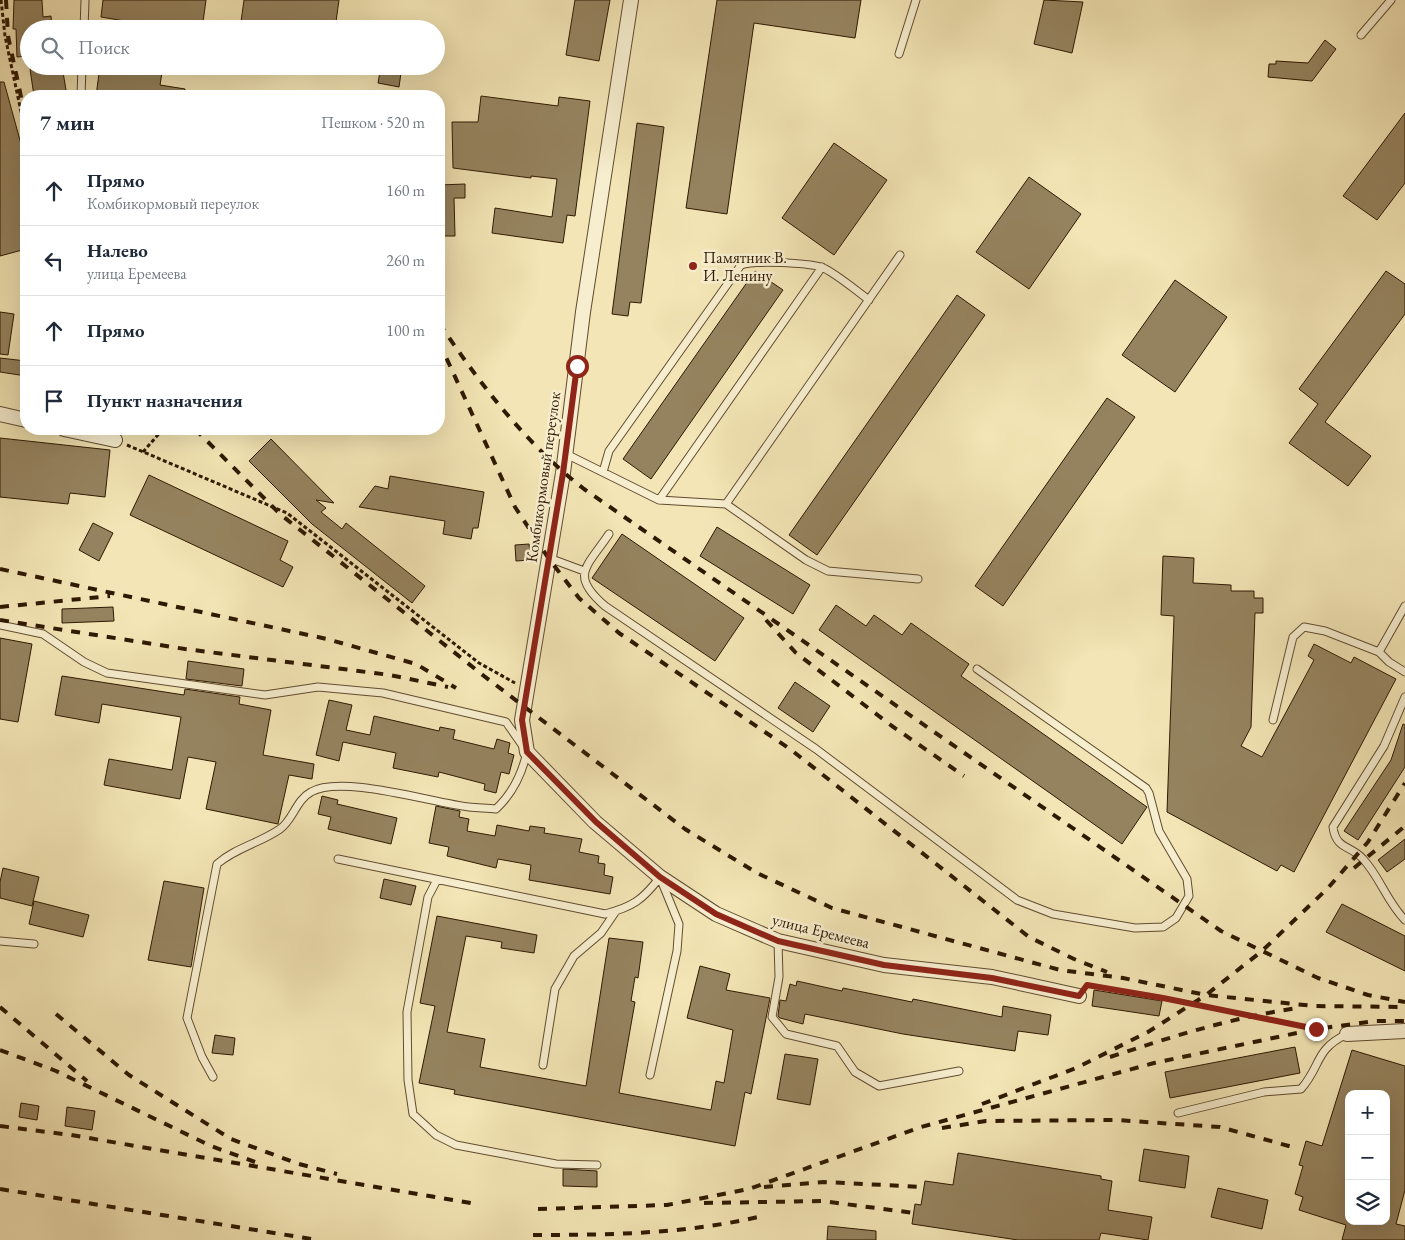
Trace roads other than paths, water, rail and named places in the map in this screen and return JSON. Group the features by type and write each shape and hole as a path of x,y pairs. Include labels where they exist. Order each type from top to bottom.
{"street":[{"name":"Комбикормовый переулок","path":"527,752 522,720 566,454 585,302 631,0"},
{"path":"0,414 20,419"},
{"path":"92,435 115,440"},
{"name":"улица Еремеева","path":"527,752 596,822 660,877 716,914 778,941 884,965 992,978 1079,996"},
{"path":"1347,1034 1405,1031"}],"lane":[{"path":"84,20 85,0"},
{"path":"899,54 916,0"},
{"path":"1361,35 1391,0"},
{"path":"81,90 82,75"},
{"path":"726,504 900,255"},
{"path":"603,472 609,451 741,265 749,262 760,262 822,267 869,300"},
{"path":"659,500 822,267"},
{"path":"566,454 659,500 726,504 806,560 828,571 918,579"},
{"path":"609,534 584,571 584,581 589,592 605,606 816,749 1017,900 1054,914 1135,928 1163,927 1176,918 1189,896 1187,879 1159,831 1150,793 1146,788 977,670"},
{"path":"550,558 584,571"},
{"path":"1379,652 1405,606"},
{"path":"0,624 43,634 84,662 107,673 265,695 318,687 384,693 506,722 527,752 523,770 508,797 496,808 470,808 362,788 333,786 312,791 295,807 284,826 254,844 227,855 217,864 187,1018 202,1057 213,1077"},
{"path":"1273,720 1293,637 1304,627 1325,631 1379,652 1388,662 1405,672"},
{"path":"1405,697 1384,746 1333,827 1334,837 1342,846 1359,854 1370,866 1394,908 1405,920"},
{"path":"338,859 605,914 628,908 648,893 660,877"},
{"path":"650,1075 677,951 678,924 660,877"},
{"path":"437,880 428,897 407,1012 408,1080 413,1114 436,1135 456,1145 556,1164 597,1164"},
{"path":"543,1065 555,989 574,956 601,932 616,912"},
{"path":"778,941 779,977 772,1017 786,1034 837,1046 855,1072 879,1086 959,1071"},
{"path":"0,942 34,944"},
{"path":"1178,1113 1264,1092 1301,1088 1309,1080 1319,1057 1330,1042 1347,1034"}],"railway":[{"path":"6,0 8,36 20,92"},
{"path":"445,331 505,412 542,452 584,489 1221,931 1318,978 1368,995 1405,1002"},
{"path":"445,355 515,507 549,559 579,598 619,633 790,749 1029,937 1074,959 1107,972"},
{"path":"201,435 280,514 484,676 685,829 757,873 832,908 1060,970 1123,978 1206,995 1314,1006 1405,1007"},
{"path":"0,569 327,639 416,664 456,688"},
{"path":"0,607 110,596"},
{"path":"0,620 185,649 390,675 448,687"},
{"path":"766,620 796,653 892,726 964,776"},
{"path":"982,1104 1076,1068 1148,1032 1206,995 1262,951 1328,888 1368,842 1405,783"},
{"path":"1354,868 1405,826"},
{"path":"0,1007 87,1081"},
{"path":"1110,1057 1226,1022 1298,1008"},
{"path":"56,1014 129,1075 231,1139 299,1164 337,1174"},
{"path":"538,1209 667,1205 749,1189 921,1127 1154,1063 1316,1029 1376,1021 1405,1021"},
{"path":"0,1050 56,1071 211,1146 255,1162"},
{"path":"942,1128 986,1121 1116,1120 1220,1127 1296,1148"},
{"path":"0,1126 71,1135 476,1204"},
{"path":"764,1187 824,1182 924,1187"},
{"path":"0,1189 318,1240"},
{"path":"704,1203 822,1201 914,1213"},
{"path":"533,1235 618,1234 674,1230 730,1223 758,1217"}],"place":[{"name":"Памятник В. И. Ленину","path":"693,266"}]}
